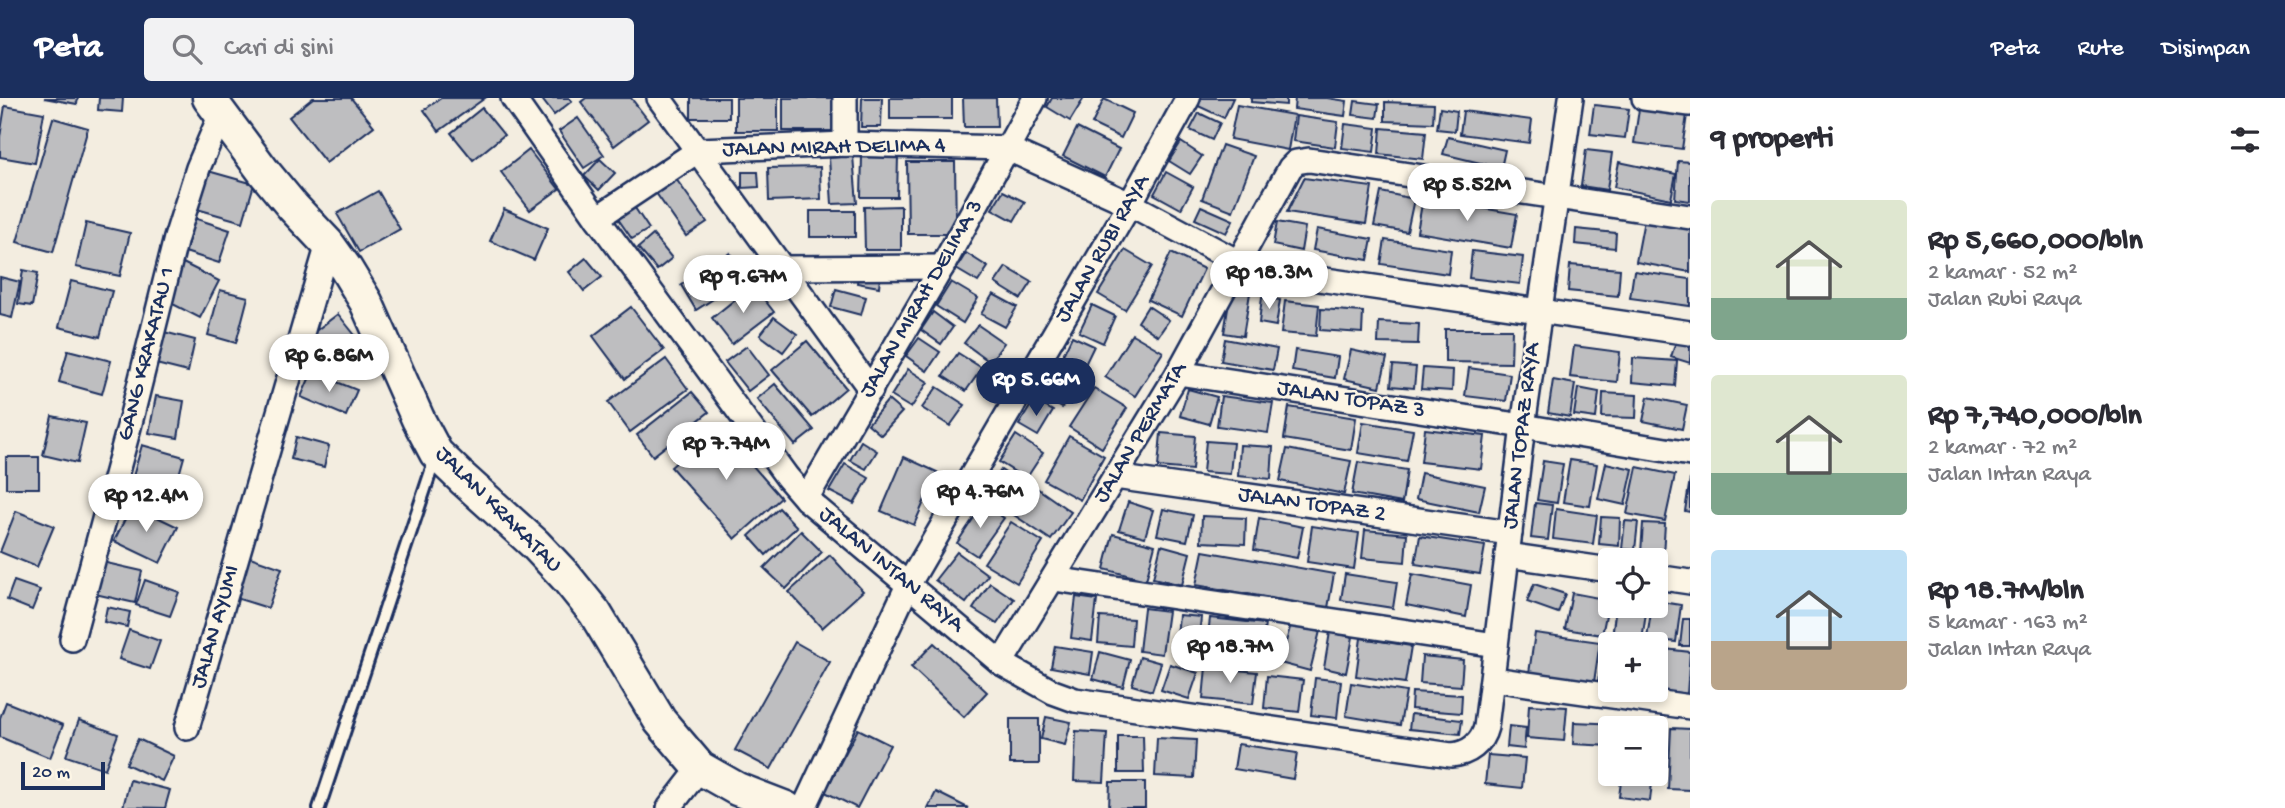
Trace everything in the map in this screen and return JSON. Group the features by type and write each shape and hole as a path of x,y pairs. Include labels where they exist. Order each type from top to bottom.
{"street":[{"name":"JALAN INTAN RAYA","path":"513,98 786,477 806,499 1001,663 1053,692 1075,700 1451,755"},
{"path":"659,98 871,390"},
{"path":"845,98 845,144"},
{"name":"JALAN MIRAH DELIMA 3","path":"806,499 942,267 1035,98"},
{"name":"JALAN RUBI RAYA","path":"804,808 908,584 1130,204 1188,98"},
{"name":"JALAN TOPAZ RAYA","path":"1451,755 1477,745 1486,727 1523,426 1571,98"},
{"path":"1644,98 1690,104"},
{"name":"JALAN KRAKATAU","path":"215,106 293,207 328,244 366,302 436,453 535,544 566,577 595,613 660,720 700,768 737,789 786,808"},
{"name":"GANG KRAKATAU 1","path":"72,639 176,238 215,106"},
{"name":"JALAN MIRAH DELIMA 4","path":"597,218 699,150 845,144 1006,148"},
{"path":"1006,148 1130,204 1238,262 1276,274 1690,333"},
{"name":"JALAN PERMATA","path":"1001,663 1178,373 1290,167 1296,162 1309,160 1558,197"},
{"path":"1558,197 1690,216"},
{"name":"JALAN AYUMI","path":"187,728 328,244"},
{"path":"781,268 942,267"},
{"name":"JALAN TOPAZ 3","path":"1178,373 1690,454"},
{"name":"JALAN TOPAZ 2","path":"1115,477 1509,544 1598,567"},
{"path":"1054,579 1496,645"},
{"path":"1668,579 1690,582"},
{"path":"1493,679 1690,707"},
{"path":"669,808 700,768"}],"lane":[{"path":"319,808 436,453"}],"building":[{"path":"44,98 78,98 77,104"},
{"path":"99,98 123,98 122,112 98,110"},
{"path":"313,98 351,98 374,126 326,163 289,117"},
{"path":"441,98 485,98 439,131 424,110"},
{"path":"541,98 569,98 572,101 554,115"},
{"path":"586,98 631,98 648,120 614,146 581,102"},
{"path":"691,98 729,98 729,118 691,118"},
{"path":"736,98 778,98 778,131 736,131"},
{"path":"783,98 833,98 833,131 783,131"},
{"path":"862,98 882,98 881,127 861,127"},
{"path":"890,98 952,98 952,119 890,119"},
{"path":"963,98 996,98 997,127 964,127"},
{"path":"1052,98 1084,98 1070,121 1047,107"},
{"path":"1197,98 1233,98 1224,118 1194,104"},
{"path":"1251,98 1286,98 1286,105 1251,102"},
{"path":"1295,98 1347,101 1345,116 1294,109"},
{"path":"1104,99 1133,113 1121,138 1092,124"},
{"path":"1355,101 1379,104 1377,118 1353,115"},
{"path":"1385,102 1434,104 1433,123 1385,121"},
{"path":"1237,105 1294,115 1288,150 1230,139"},
{"path":"1594,105 1629,109 1625,138 1590,134"},
{"path":"5,106 44,113 35,163 0,157"},
{"path":"482,108 504,135 473,160 451,133"},
{"path":"1440,108 1457,111 1455,131 1437,129"},
{"path":"1639,109 1687,115 1682,149 1634,143"},
{"path":"1463,111 1532,120 1529,143 1460,134"},
{"path":"1199,113 1220,123 1212,140 1190,130"},
{"path":"1296,116 1338,122 1335,147 1293,141"},
{"path":"53,118 88,128 53,252 17,242"},
{"path":"578,118 604,155 584,168 559,131"},
{"path":"1345,124 1377,128 1374,152 1342,148"},
{"path":"1077,128 1119,149 1105,177 1063,156"},
{"path":"1381,128 1426,132 1423,159 1379,154"},
{"path":"1448,137 1505,150 1501,168 1443,154"},
{"path":"1181,142 1202,156 1190,174 1169,161"},
{"path":"1222,145 1254,156 1233,211 1202,199"},
{"path":"529,150 559,189 530,210 501,172"},
{"path":"1586,150 1612,153 1607,190 1581,186"},
{"path":"853,156 857,203 832,204 829,158"},
{"path":"862,156 898,156 897,197 861,197"},
{"path":"600,159 615,173 599,190 584,176"},
{"path":"1678,161 1690,162 1690,201 1675,199"},
{"path":"907,162 955,162 956,234 908,234"},
{"path":"1619,162 1676,174 1671,199 1614,187"},
{"path":"820,167 821,199 769,201 768,168"},
{"path":"208,171 254,184 243,222 197,209"},
{"path":"742,172 758,172 759,187 742,188"},
{"path":"1166,172 1193,187 1181,209 1154,194"},
{"path":"1304,178 1372,187 1366,224 1287,212"},
{"path":"676,179 707,222 686,236 656,193"},
{"path":"378,191 400,229 359,252 337,214"},
{"path":"1003,191 1025,202 1014,221 992,209"},
{"path":"1381,192 1414,199 1407,232 1374,226"},
{"path":"1423,198 1517,214 1511,248 1417,232"},
{"path":"633,205 649,229 632,239 616,216"},
{"path":"901,206 901,250 865,250 864,207"},
{"path":"1201,206 1233,220 1226,233 1195,219"},
{"path":"504,209 548,228 534,260 490,241"},
{"path":"810,211 855,211 855,237 810,237"},
{"path":"191,217 230,230 219,263 179,250"},
{"path":"1644,220 1690,229 1690,272 1636,262"},
{"path":"1277,222 1305,227 1301,251 1273,245"},
{"path":"86,223 130,233 120,276 76,267"},
{"path":"1317,229 1372,239 1368,260 1313,250"},
{"path":"1576,229 1616,233 1615,248 1575,244"},
{"path":"653,235 672,258 657,270 638,248"},
{"path":"1385,240 1451,250 1448,274 1381,264"},
{"path":"1125,250 1152,266 1125,310 1098,294"},
{"path":"1472,251 1523,257 1520,284 1469,278"},
{"path":"730,253 746,278 696,310 681,285"},
{"path":"966,253 988,267 978,282 956,269"},
{"path":"1171,253 1204,269 1182,316 1148,300"},
{"path":"586,258 602,277 584,291 569,272"},
{"path":"181,262 219,281 200,318 163,299"},
{"path":"1570,265 1620,269 1618,296 1568,291"},
{"path":"1006,267 1032,282 1021,299 995,283"},
{"path":"23,270 38,273 32,306 18,304"},
{"path":"1634,271 1690,279 1690,306 1630,298"},
{"path":"858,274 880,277 879,287 857,283"},
{"path":"0,277 20,282 12,318 0,315"},
{"path":"71,281 112,291 100,337 59,327"},
{"path":"951,282 978,298 963,323 936,306"},
{"path":"753,285 774,312 732,344 712,318"},
{"path":"836,289 866,297 861,315 831,307"},
{"path":"220,290 248,297 236,343 208,335"},
{"path":"1231,290 1250,293 1243,336 1224,333"},
{"path":"993,294 1017,307 1005,327 981,314"},
{"path":"1262,297 1280,300 1276,326 1259,323"},
{"path":"1285,301 1319,305 1316,336 1281,333"},
{"path":"1092,305 1115,316 1103,343 1079,332"},
{"path":"1148,306 1169,320 1158,336 1138,322"},
{"path":"631,307 664,350 625,379 593,336"},
{"path":"1321,309 1363,312 1362,333 1320,330"},
{"path":"933,312 953,327 941,344 921,330"},
{"path":"338,314 362,344 333,366 309,336"},
{"path":"774,317 797,334 783,352 760,335"},
{"path":"1379,322 1419,324 1418,344 1378,343"},
{"path":"978,325 1004,343 990,362 964,343"},
{"path":"1445,329 1512,329 1511,363 1445,362"},
{"path":"164,332 195,340 188,372 156,364"},
{"path":"1132,334 1163,352 1135,396 1105,377"},
{"path":"1678,335 1690,339 1690,363 1671,357"},
{"path":"1072,336 1094,346 1079,377 1057,367"},
{"path":"919,338 940,352 927,371 906,356"},
{"path":"1225,339 1277,349 1273,370 1221,361"},
{"path":"807,341 846,388 812,417 772,370"},
{"path":"747,346 769,375 748,391 725,362"},
{"path":"1574,346 1620,352 1617,382 1570,377"},
{"path":"68,350 111,361 102,394 59,382"},
{"path":"1295,350 1338,357 1335,378 1292,371"},
{"path":"1351,350 1387,358 1380,387 1344,379"},
{"path":"958,353 982,368 966,391 943,376"},
{"path":"1633,358 1677,361 1675,386 1632,382"},
{"path":"666,359 688,389 630,432 608,402"},
{"path":"1393,365 1416,367 1414,388 1391,386"},
{"path":"1423,368 1453,370 1452,391 1421,389"},
{"path":"1469,368 1510,374 1506,401 1465,396"},
{"path":"908,369 928,382 911,408 891,396"},
{"path":"312,372 357,390 346,416 301,397"},
{"path":"1054,373 1075,385 1062,408 1041,396"},
{"path":"1553,380 1575,384 1570,417 1548,413"},
{"path":"775,384 814,430 795,445 757,399"},
{"path":"937,387 965,405 950,426 922,408"},
{"path":"1094,388 1127,408 1102,448 1069,427"},
{"path":"1578,388 1599,392 1596,418 1574,415"},
{"path":"1188,389 1217,397 1209,424 1180,416"},
{"path":"692,392 709,412 653,456 637,435"},
{"path":"1603,393 1637,395 1636,418 1602,417"},
{"path":"156,396 184,401 178,438 149,433"},
{"path":"1221,396 1273,403 1268,433 1217,426"},
{"path":"1648,397 1687,405 1682,429 1643,421"},
{"path":"888,400 902,412 881,435 868,424"},
{"path":"1034,400 1053,411 1038,436 1019,425"},
{"path":"1289,407 1356,418 1351,450 1284,439"},
{"path":"52,416 86,423 77,463 43,455"},
{"path":"1363,422 1413,430 1407,461 1358,453"},
{"path":"718,426 781,498 735,539 671,467"},
{"path":"1425,429 1485,436 1481,469 1421,462"},
{"path":"1161,433 1195,436 1192,470 1158,467"},
{"path":"1016,435 1043,453 1026,479 999,462"},
{"path":"1069,436 1104,456 1080,500 1044,480"},
{"path":"296,437 329,446 324,467 291,459"},
{"path":"861,441 877,451 866,469 850,460"},
{"path":"1206,441 1233,443 1230,474 1203,472"},
{"path":"142,445 184,457 172,500 130,487"},
{"path":"1240,445 1273,447 1271,479 1238,476"},
{"path":"1287,449 1351,461 1344,494 1280,481"},
{"path":"6,457 39,457 39,488 6,488"},
{"path":"904,457 937,472 914,525 881,511"},
{"path":"1570,460 1597,464 1590,506 1563,502"},
{"path":"1543,461 1563,464 1557,503 1537,500"},
{"path":"1358,462 1407,470 1402,503 1352,494"},
{"path":"1606,463 1633,469 1625,505 1598,499"},
{"path":"845,464 869,478 854,504 829,491"},
{"path":"1637,467 1675,475 1665,521 1627,514"},
{"path":"1001,470 1024,486 1006,511 984,496"},
{"path":"1421,473 1485,486 1479,512 1416,499"},
{"path":"1690,479 1690,512 1685,511"},
{"path":"1034,486 1071,512 1051,540 1014,515"},
{"path":"1128,502 1153,510 1145,537 1119,530"},
{"path":"1535,503 1552,505 1548,540 1531,538"},
{"path":"983,504 1004,518 977,556 957,543"},
{"path":"132,505 178,527 160,563 114,541"},
{"path":"779,508 797,527 766,555 749,536"},
{"path":"1163,509 1193,515 1187,541 1157,535"},
{"path":"1556,509 1597,515 1593,544 1553,539"},
{"path":"16,511 54,526 37,567 0,552"},
{"path":"1202,516 1246,518 1245,544 1201,542"},
{"path":"1601,517 1620,518 1619,546 1599,544"},
{"path":"1259,518 1303,527 1297,558 1254,550"},
{"path":"1625,521 1638,522 1635,548 1622,548"},
{"path":"1011,522 1043,542 1017,583 984,563"},
{"path":"1643,523 1665,524 1663,548 1641,548"},
{"path":"1312,526 1359,533 1354,569 1307,562"},
{"path":"1365,530 1407,534 1405,562 1362,558"},
{"path":"801,531 822,552 786,589 764,568"},
{"path":"1113,534 1155,545 1146,580 1104,569"},
{"path":"1420,536 1485,546 1480,574 1415,564"},
{"path":"1161,545 1190,553 1182,585 1153,578"},
{"path":"1203,551 1334,574 1328,608 1196,585"},
{"path":"957,552 988,575 966,603 935,580"},
{"path":"830,555 863,591 822,628 789,592"},
{"path":"250,557 282,568 268,608 236,598"},
{"path":"102,562 142,571 135,603 95,594"},
{"path":"1345,574 1397,582 1393,608 1341,600"},
{"path":"1412,574 1471,585 1466,617 1406,605"},
{"path":"145,580 179,592 170,616 136,605"},
{"path":"14,581 40,590 32,610 7,600"},
{"path":"990,583 1014,599 997,624 973,609"},
{"path":"1534,584 1565,594 1558,613 1527,602"},
{"path":"1572,593 1598,598 1598,618 1605,618 1603,632 1598,634 1565,629"},
{"path":"1076,597 1097,600 1092,641 1071,638"},
{"path":"1668,603 1681,605 1676,642 1668,641 1668,632 1648,632 1650,618 1668,618"},
{"path":"107,607 130,612 127,627 104,622"},
{"path":"1144,608 1168,611 1162,654 1139,651"},
{"path":"1179,615 1201,617 1197,658 1175,656"},
{"path":"1100,617 1133,619 1131,646 1098,643"},
{"path":"1210,618 1265,624 1260,667 1205,661"},
{"path":"1614,618 1645,618 1643,632 1613,632"},
{"path":"1683,619 1690,619 1690,646 1680,646"},
{"path":"1291,624 1320,631 1310,671 1280,663"},
{"path":"129,630 160,641 150,669 119,659"},
{"path":"1330,632 1353,637 1346,673 1324,668"},
{"path":"1535,633 1598,642 1594,682 1529,673"},
{"path":"1361,638 1411,646 1405,683 1356,676"},
{"path":"795,642 830,662 771,769 735,750"},
{"path":"934,643 987,692 964,717 911,667"},
{"path":"1055,646 1093,652 1090,674 1051,667"},
{"path":"1668,649 1690,652 1687,694 1668,692"},
{"path":"1100,652 1130,660 1123,687 1093,679"},
{"path":"1422,656 1463,660 1461,686 1420,683"},
{"path":"1140,657 1161,663 1152,691 1132,685"},
{"path":"1170,664 1198,673 1189,699 1161,690"},
{"path":"1206,667 1257,672 1253,704 1203,699"},
{"path":"1267,676 1303,680 1299,712 1264,708"},
{"path":"1315,678 1341,681 1337,718 1311,715"},
{"path":"1351,683 1406,692 1400,725 1346,716"},
{"path":"1412,692 1462,695 1461,713 1411,709"},
{"path":"6,702 63,725 50,758 0,737 0,718"},
{"path":"1529,705 1567,707 1564,741 1527,738"},
{"path":"1411,714 1462,720 1460,734 1409,729"},
{"path":"1046,717 1071,722 1065,745 1041,739"},
{"path":"1010,719 1039,719 1039,764 1010,764"},
{"path":"79,720 118,734 105,769 66,756"},
{"path":"1574,722 1598,723 1598,745 1573,744"},
{"path":"1509,726 1526,728 1524,749 1507,747"},
{"path":"1671,728 1690,729 1690,790 1668,789"},
{"path":"858,729 890,745 857,808 825,792"},
{"path":"1076,731 1107,733 1104,782 1074,781"},
{"path":"1118,736 1143,736 1144,773 1118,773"},
{"path":"1157,738 1196,740 1194,778 1155,776"},
{"path":"138,739 174,756 162,781 126,764"},
{"path":"1238,744 1297,753 1293,779 1234,769"},
{"path":"1488,755 1525,758 1522,788 1485,784"},
{"path":"130,780 170,790 165,808 123,807"},
{"path":"1110,782 1145,782 1145,808 1109,808"},
{"path":"1620,786 1652,786 1650,801 1619,797"},
{"path":"936,792 968,808 928,808"}]}
